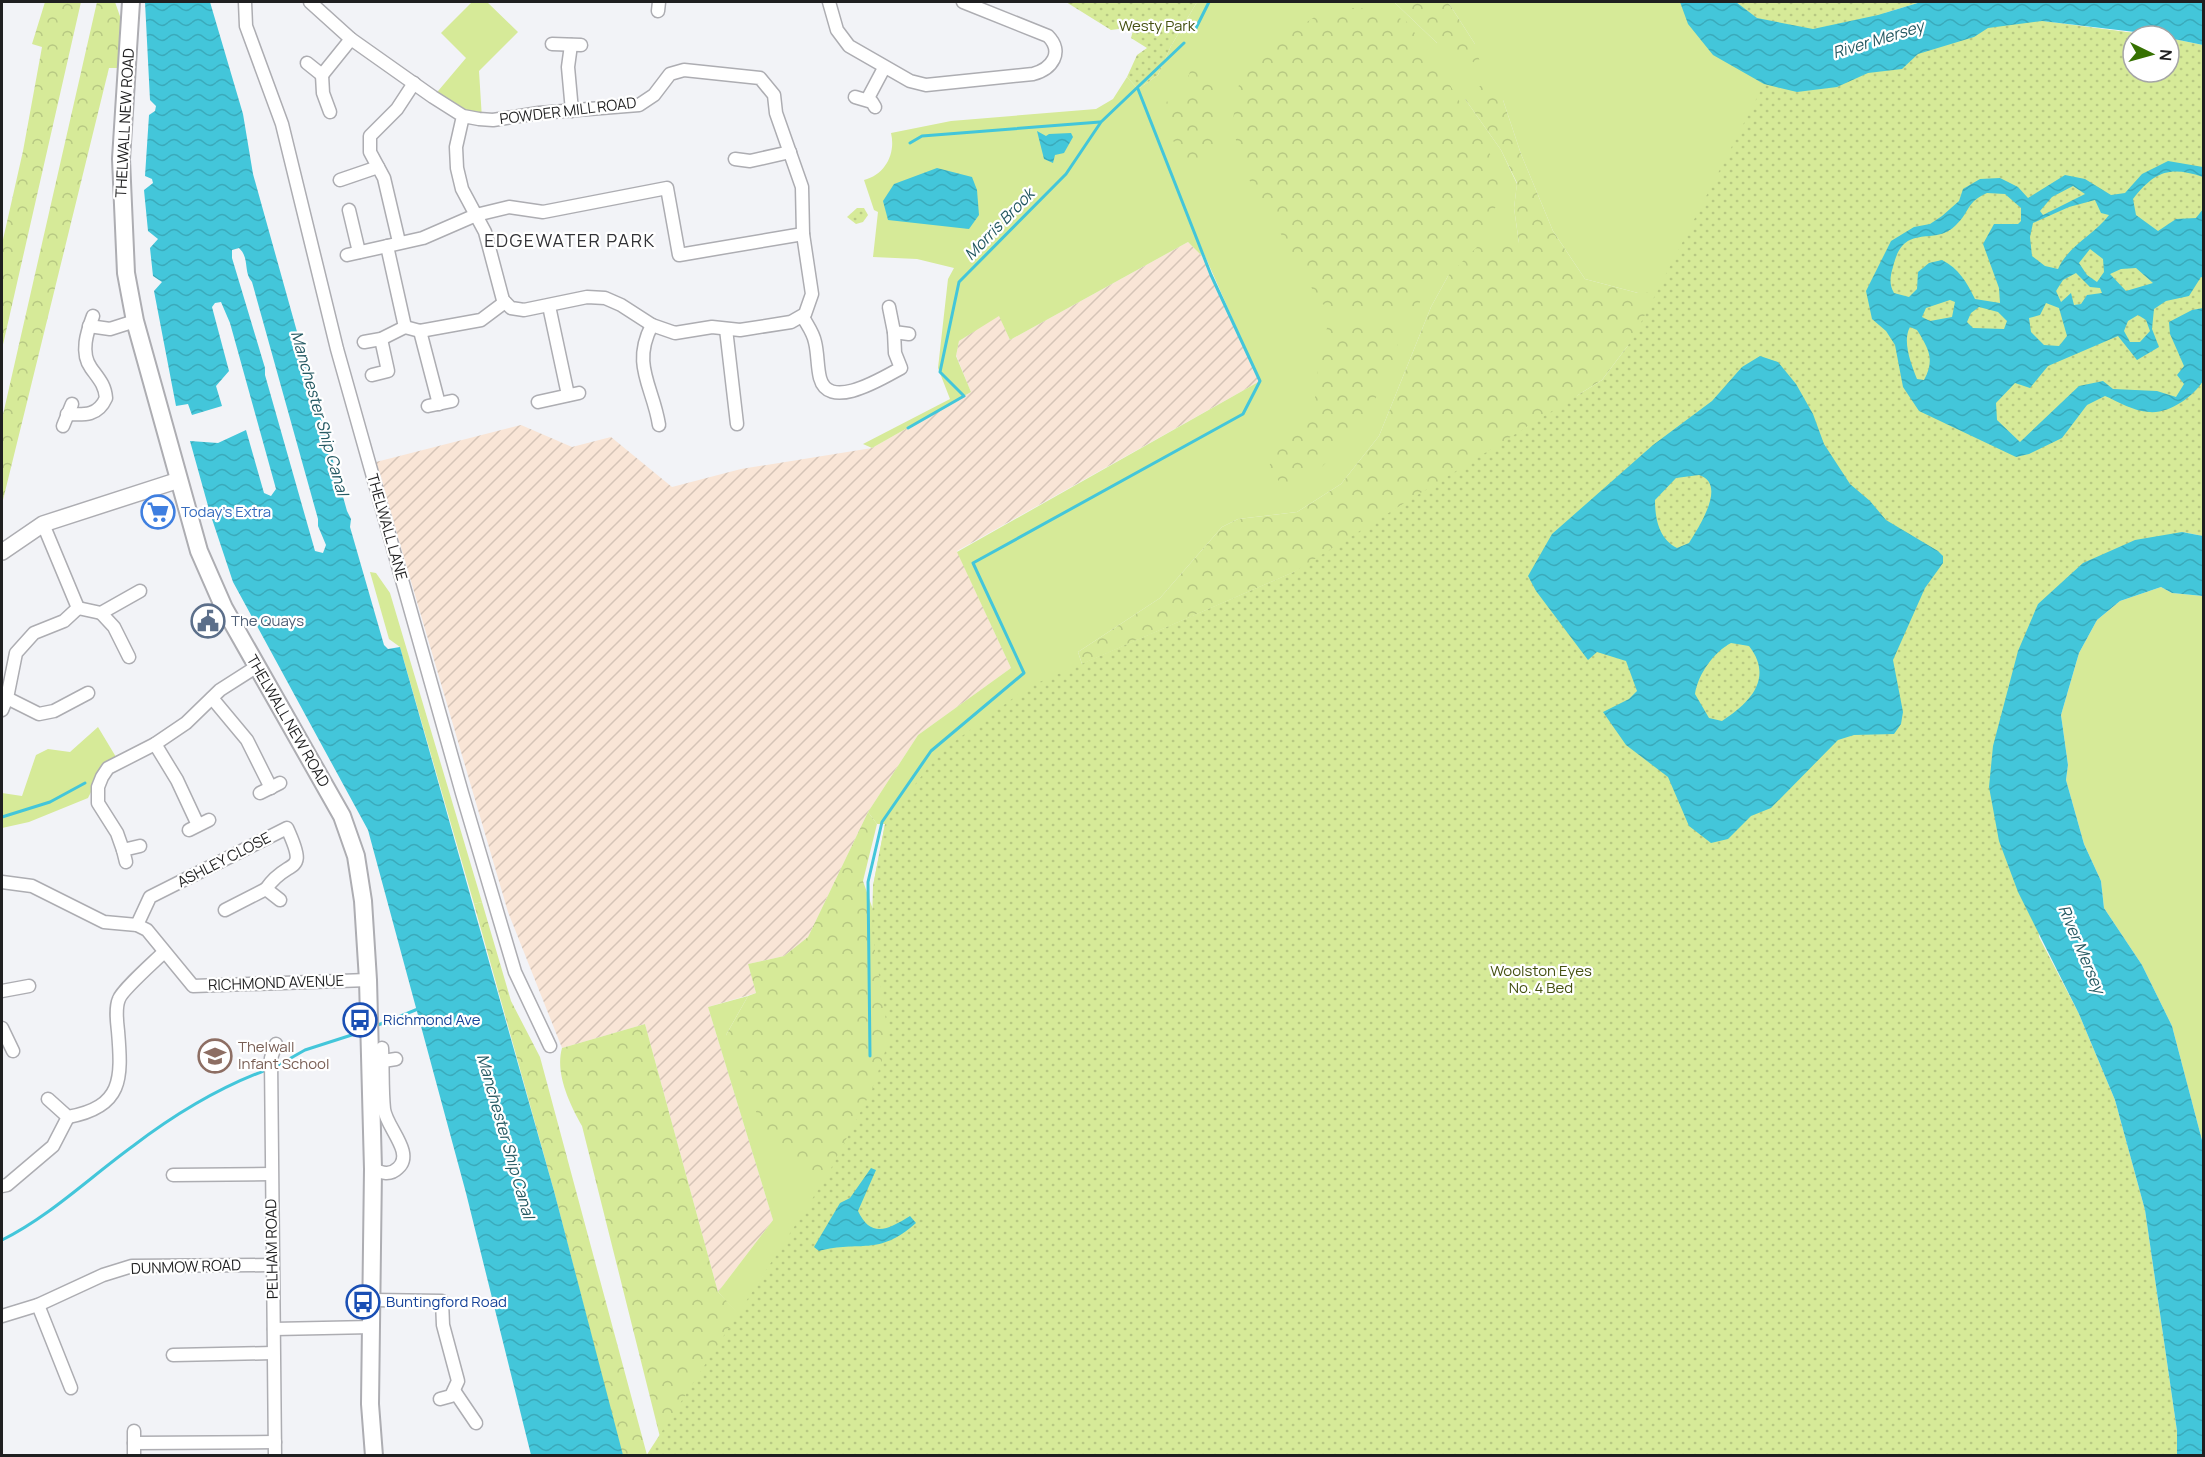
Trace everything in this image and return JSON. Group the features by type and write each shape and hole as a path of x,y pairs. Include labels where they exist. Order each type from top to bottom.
{"main road":[{"name":"THELWALL NEW ROAD","path":"131,2 121,178 126,273 135,321 179,480 210,580 256,667 350,833 363,901 368,980 373,1169 370,1404 374,1455"}],"street":[{"name":"THELWALL LANE","path":"245,2 246,26 282,124 340,361 462,793 515,972 550,1046"},
{"name":"POWDER MILL ROAD","path":"310,2 351,39 463,116 494,120 639,105 648,101 665,78 676,71 760,78 771,88 776,113 802,187 803,234 812,294 810,307 803,317"},
{"path":"830,2 837,30 849,46 910,81 926,85 1033,74 1049,68 1054,61 1056,47 1048,36 963,2"},
{"path":"330,112 323,93 322,75 351,39"},
{"path":"552,44 576,45 568,67 572,111"},
{"path":"307,63 322,75"},
{"path":"866,101 885,68"},
{"path":"399,242 384,178 370,152 370,136 397,109 414,83"},
{"path":"463,116 456,147 457,168 462,189 485,232 492,265 505,302 512,308 524,310 587,297 605,298 621,305 652,325 675,333 712,327 740,330 791,322 803,317 816,344 821,381 829,391 842,394 853,392 901,369 895,353 889,307"},
{"path":"735,159 750,161 790,152"},
{"path":"340,180 378,167"},
{"path":"349,210 353,254 440,232 476,215 509,207 543,212 667,188 679,255 803,234"},
{"path":"387,246 405,327"},
{"path":"364,342 381,339 405,327 420,331 481,320 505,302"},
{"path":"538,402 574,394 549,306"},
{"path":"67,415 89,415 97,412 106,398 101,380 87,360 85,351 91,321 110,329 135,321"},
{"path":"652,325 642,352 643,370 659,425"},
{"path":"726,329 737,424"},
{"path":"420,331 440,404"},
{"path":"894,332 909,334"},
{"path":"372,375 388,371 381,339"},
{"path":"2,552 43,524 179,480"},
{"path":"43,524 78,608"},
{"path":"101,613 140,591"},
{"path":"78,608 101,613 114,627 129,657"},
{"path":"78,608 64,621 34,633 16,653 4,704 39,714 54,711 88,693"},
{"path":"140,846 124,856 117,833 101,812 98,787 108,768 155,744 186,723 232,682 256,667"},
{"path":"212,698 247,741 270,788"},
{"path":"155,744 177,780 199,825"},
{"name":"ASHLEY CLOSE","path":"137,925 150,897 288,828 299,852 294,866 274,877 266,889 225,910"},
{"path":"2,882 32,886 104,922 137,925"},
{"path":"266,889 280,900"},
{"name":"RICHMOND AVENUE","path":"137,925 147,930 193,986 368,980"},
{"path":"68,1117 91,1113 112,1096 121,1071 117,1020 118,998 164,952"},
{"path":"2,992 29,986"},
{"path":"2,1028 13,1052"},
{"name":"PELHAM ROAD","path":"275,1455 271,1061 276,1044"},
{"path":"373,1169 385,1174 394,1172 402,1166 404,1156 400,1143 388,1125 384,1111 382,1055 396,1059"},
{"path":"48,1098 68,1117"},
{"path":"2,1186 7,1185 53,1146 68,1117"},
{"path":"173,1175 271,1174"},
{"name":"DUNMOW ROAD","path":"2,1316 38,1305 102,1275 132,1266 272,1265"},
{"path":"373,1300 448,1301 443,1325 458,1381 455,1392 451,1396 440,1399"},
{"path":"38,1305 70,1388"},
{"path":"274,1329 372,1327"},
{"path":"173,1355 273,1353"},
{"path":"455,1392 476,1423"},
{"path":"134,1443 275,1442"}],"shaded area":[{"path":"1188,242 1202,256 1260,381 957,551 1011,668 918,735 868,812 808,937 784,956 748,964 756,993 708,1007 773,1220 718,1292 645,1024 562,1048 508,912 376,462 521,425 572,447 611,437 672,487 741,469 872,448 971,392 956,355 959,341 999,315 1010,340"}],"green space":[{"path":"45,2 81,2 2,349 2,244 23,151 42,47 32,44"},
{"path":"97,2 115,2 122,22 121,68 109,68 2,504 2,419"},
{"path":"472,2 487,2 518,32 479,71 482,119 433,97 466,58 441,33"},
{"name":"Westy Park","path":"1066,2 1197,2 1171,46 1158,75 1138,89 1127,77 1137,55 1147,48 1131,38 1134,27 1111,30"},
{"path":"1197,2 1394,2 1437,43 1475,44 1448,2 1680,2 2042,21 2121,31 2121,84 2177,84 2177,87 1710,264 905,1063 774,1259 660,1437 738,1314 718,1292 773,1220 708,1007 748,996 726,1035 872,1090 873,886 885,824 877,824 868,812 918,735 1011,668 957,552 1260,381 1194,231 1202,256 1188,242 1010,340 999,316 959,341 956,356 971,392 872,448 863,444 950,399 938,368 948,279 954,268 917,259 873,257 878,212 874,210 864,180 878,174 887,162 892,148 891,133 951,121 1096,109 1113,99 1127,77 1138,89 1158,75 1171,46","holes":["1465,99 1503,100 1521,154 1553,231 1585,279 1638,293 1294,572 1082,664 1078,652 1160,598 1222,527 1238,519 1297,512 1341,484 1379,436 1431,307 1448,276 1519,243 1514,208 1517,184 1501,150"]},
{"path":"1394,2 1448,2 1475,44 1481,66 1437,43"},
{"path":"1736,2 1921,2 1878,15 1813,29 1757,18"},
{"path":"1350,8 1378,9 1406,21 1439,66 1498,168 1501,194 1493,213 1473,236 1437,265 1427,280 1418,308 1328,306 1319,303 1299,262 1257,197 1240,159 1233,126 1235,95 1243,75 1280,40 1316,16"},
{"name":"Woolston Eyes No. 4 Bed","path":"2042,21 2121,31 2121,84 2181,84 2181,40 2203,45 2203,536 2182,532 2038,604 2039,937 2079,1014 2115,1100 2145,1210 2177,1431 2177,1455 646,1456 827,1176 872,1090 889,1040 872,931 873,886 885,824 939,753 1028,687 1294,572 1602,380 1632,340 1764,84 1797,92 1837,87 1868,73 1901,69 1917,54 1974,37 1988,28"},
{"path":"1193,64 1216,65 1213,94 1218,150 1214,157 1190,160 1179,151 1179,143 1172,141 1175,124 1161,119 1168,98 1180,98"},
{"path":"1487,80 1503,100 1521,154 1553,231 1585,279 1638,293 1657,292 1632,340 1602,380 1294,572 1082,664 1078,652 1160,598 1222,527 1238,519 1297,512 1341,484 1379,436 1431,307 1448,276 1481,243 1519,243 1514,208 1517,183 1501,150 1465,99"},
{"path":"857,208 864,208 868,215 863,222 856,224 847,217"},
{"path":"1329,322 1401,328 1395,356 1369,413 1350,437 1318,471 1282,486 1269,466 1280,447 1300,430 1314,407 1320,349"},
{"path":"370,572 376,573 390,593 482,902 474,904 400,647 389,639"},
{"path":"2161,587 2172,593 2203,596 2203,1144 2172,1026 2142,965 2104,908 2101,881 2084,844 2066,780 2068,765 2061,715 2079,653 2097,620 2120,601"},
{"path":"98,727 116,757 102,770 88,798 29,822 2,828 2,793 22,796 36,755 48,749 70,752"},
{"path":"868,812 877,824 863,881 878,924 889,1040 872,1090 827,1176 801,1166 770,1147 726,1035 748,996 756,993 748,964 784,956 808,937"},
{"path":"482,902 511,1001 540,1057 647,1455 623,1455 621,1451 554,1191 474,904"},
{"path":"645,1024 718,1292 739,1314 660,1437 582,1126 564,1088 560,1068 562,1048"}],"water":[{"name":"Manchester Ship Canal","path":"145,2 210,2 243,114 253,174 351,519 350,527 384,645 388,649 400,647 554,1191 623,1455 531,1455 466,1193 368,830 233,582 210,513 190,441 218,443 246,430 264,493 271,496 276,489 230,323 221,302 215,303 212,307 229,371 216,386 222,406 192,415 188,404 176,406 154,291 162,282 153,276 150,248 158,239 148,231 144,190 153,183 152,179 145,176 149,115 155,111 156,106 150,100","holes":["239,248 318,519 318,526 326,545 323,553 315,551 232,258 232,250"]},
{"name":"River Mersey","path":"1680,2 1736,2 1757,18 1813,29 1878,15 1921,2 2203,2 2203,45 2181,40 2181,24 2121,24 2121,30 2042,21 1988,28 1974,37 1918,54 1902,69 1868,73 1837,87 1797,92 1764,84 1713,55 1688,24"},
{"path":"1037,131 1046,136 1071,133 1073,137 1064,153 1055,155 1053,163 1044,159"},
{"path":"2168,161 2203,167 2203,177 2181,172 2164,173 2149,182 2133,199 2136,215 2158,231 2176,219 2196,218 2203,209 2204,278 2201,277 2189,296 2166,301 2154,309 2152,329 2159,347 2137,360 2118,336 2048,366 2030,388 2015,383 1996,403 1997,420 2020,442 2079,386 2103,381 2113,389 2157,391 2176,397 2184,384 2177,375 2184,366 2170,334 2169,322 2192,310 2203,308 2203,381 2199,387 2180,403 2157,412 2137,410 2105,396 2087,405 2062,438 2029,454 2016,457 1919,411 1903,387 1895,345 1886,331 1872,319 1866,291 1891,241 1914,227 1930,224 1942,216 1959,201 1963,189 1980,179 2000,178 2018,187 2028,198 2065,175 2085,179 2111,195 2125,193 2142,174","holes":["2073,186 2085,194 2043,215 2040,211 2052,197","1987,193 2005,194 2021,208 2021,221 2018,224 1994,224 1983,244 1999,288 2000,303 1975,299 1962,276 1942,260 1929,263 1918,272 1917,289 1909,297 1894,293 1891,274 1898,253 1904,244 1912,239 1938,235 1947,231 1956,225 1975,200","2095,200 2101,213 2109,215 2068,254 2058,269 2045,266 2032,256 2030,237 2033,223 2069,207","2090,249 2103,259 2104,272 2097,282 2087,275 2079,263","2136,268 2153,283 2126,291 2110,274 2121,269","2076,273 2090,287 2100,288 2102,293 2087,295 2081,304 2074,305 2071,293 2061,302 2056,291 2063,280","1950,300 1955,302 1952,317 1930,321 1922,317 1926,308","2046,303 2059,308 2067,336 2059,346 2044,345 2031,332 2029,318 2040,315","1979,307 1998,312 2007,321 2004,329 1973,328 1967,322 1971,313","2138,315 2146,320 2150,331 2140,342 2130,342 2124,331 2128,321","1910,327 1917,330 1925,343 1930,360 1924,380 1917,379 1912,367 1907,339"]},
{"path":"937,168 972,177 977,190 979,215 969,229 888,220 883,201 894,184"},
{"path":"1760,356 1778,362 1796,384 1813,414 1824,444 1850,484 1870,501 1886,520 1938,551 1943,556 1943,563 1925,588 1893,660 1903,712 1901,724 1894,734 1854,735 1838,740 1771,808 1751,816 1728,839 1711,843 1689,826 1668,777 1626,745 1603,712 1629,699 1637,691 1626,661 1597,652 1588,660 1536,591 1528,576 1552,534 1653,445 1712,401 1742,367","holes":["1699,475 1707,480 1711,487 1708,507 1689,543 1677,548 1666,539 1659,528 1655,500 1676,478","1731,643 1749,646 1756,658 1759,679 1755,689 1742,706 1722,721 1709,718 1695,694 1708,664"]},
{"name":"River Mersey","path":"2182,532 2203,536 2203,596 2172,593 2161,587 2120,601 2097,620 2079,653 2061,715 2068,765 2066,780 2084,844 2101,881 2104,908 2142,965 2172,1026 2203,1144 2203,1456 2177,1455 2177,1431 2145,1210 2115,1100 2079,1014 2018,892 1999,841 1989,787 1993,746 2018,651 2038,604 2083,563 2135,540"},
{"path":"871,1168 876,1170 858,1211 863,1220 881,1229 895,1225 910,1216 916,1223 903,1234 879,1244 819,1251 814,1247 840,1203 850,1198"}],"waterway":[{"name":"Morris Brook","path":"1195,30 1209,2"},
{"name":"Morris Brook","path":"908,428 964,396 940,372 959,282 1066,174 1101,122 1184,43"},
{"path":"870,1056 868,882 882,822 931,751 1024,673 973,563 1243,414 1260,381 1211,275 1138,89"},
{"path":"910,143 922,136 1100,122"},
{"path":"2,817 50,802 85,783"},
{"path":"378,1025 418,1009"},
{"path":"275,1067 305,1050 361,1032"},
{"path":"2,1240 37,1220 181,1112 233,1084 269,1069"}],"place":[{"name":"Today's Extra","path":"158,512"},
{"name":"The Quays","path":"208,621"},
{"name":"Richmond Ave","path":"360,1020"},
{"name":"Thelwall Infant School","path":"215,1056"},
{"name":"Buntingford Road","path":"363,1302"}],"district":[{"name":"EDGEWATER PARK","path":"570,241"}]}
